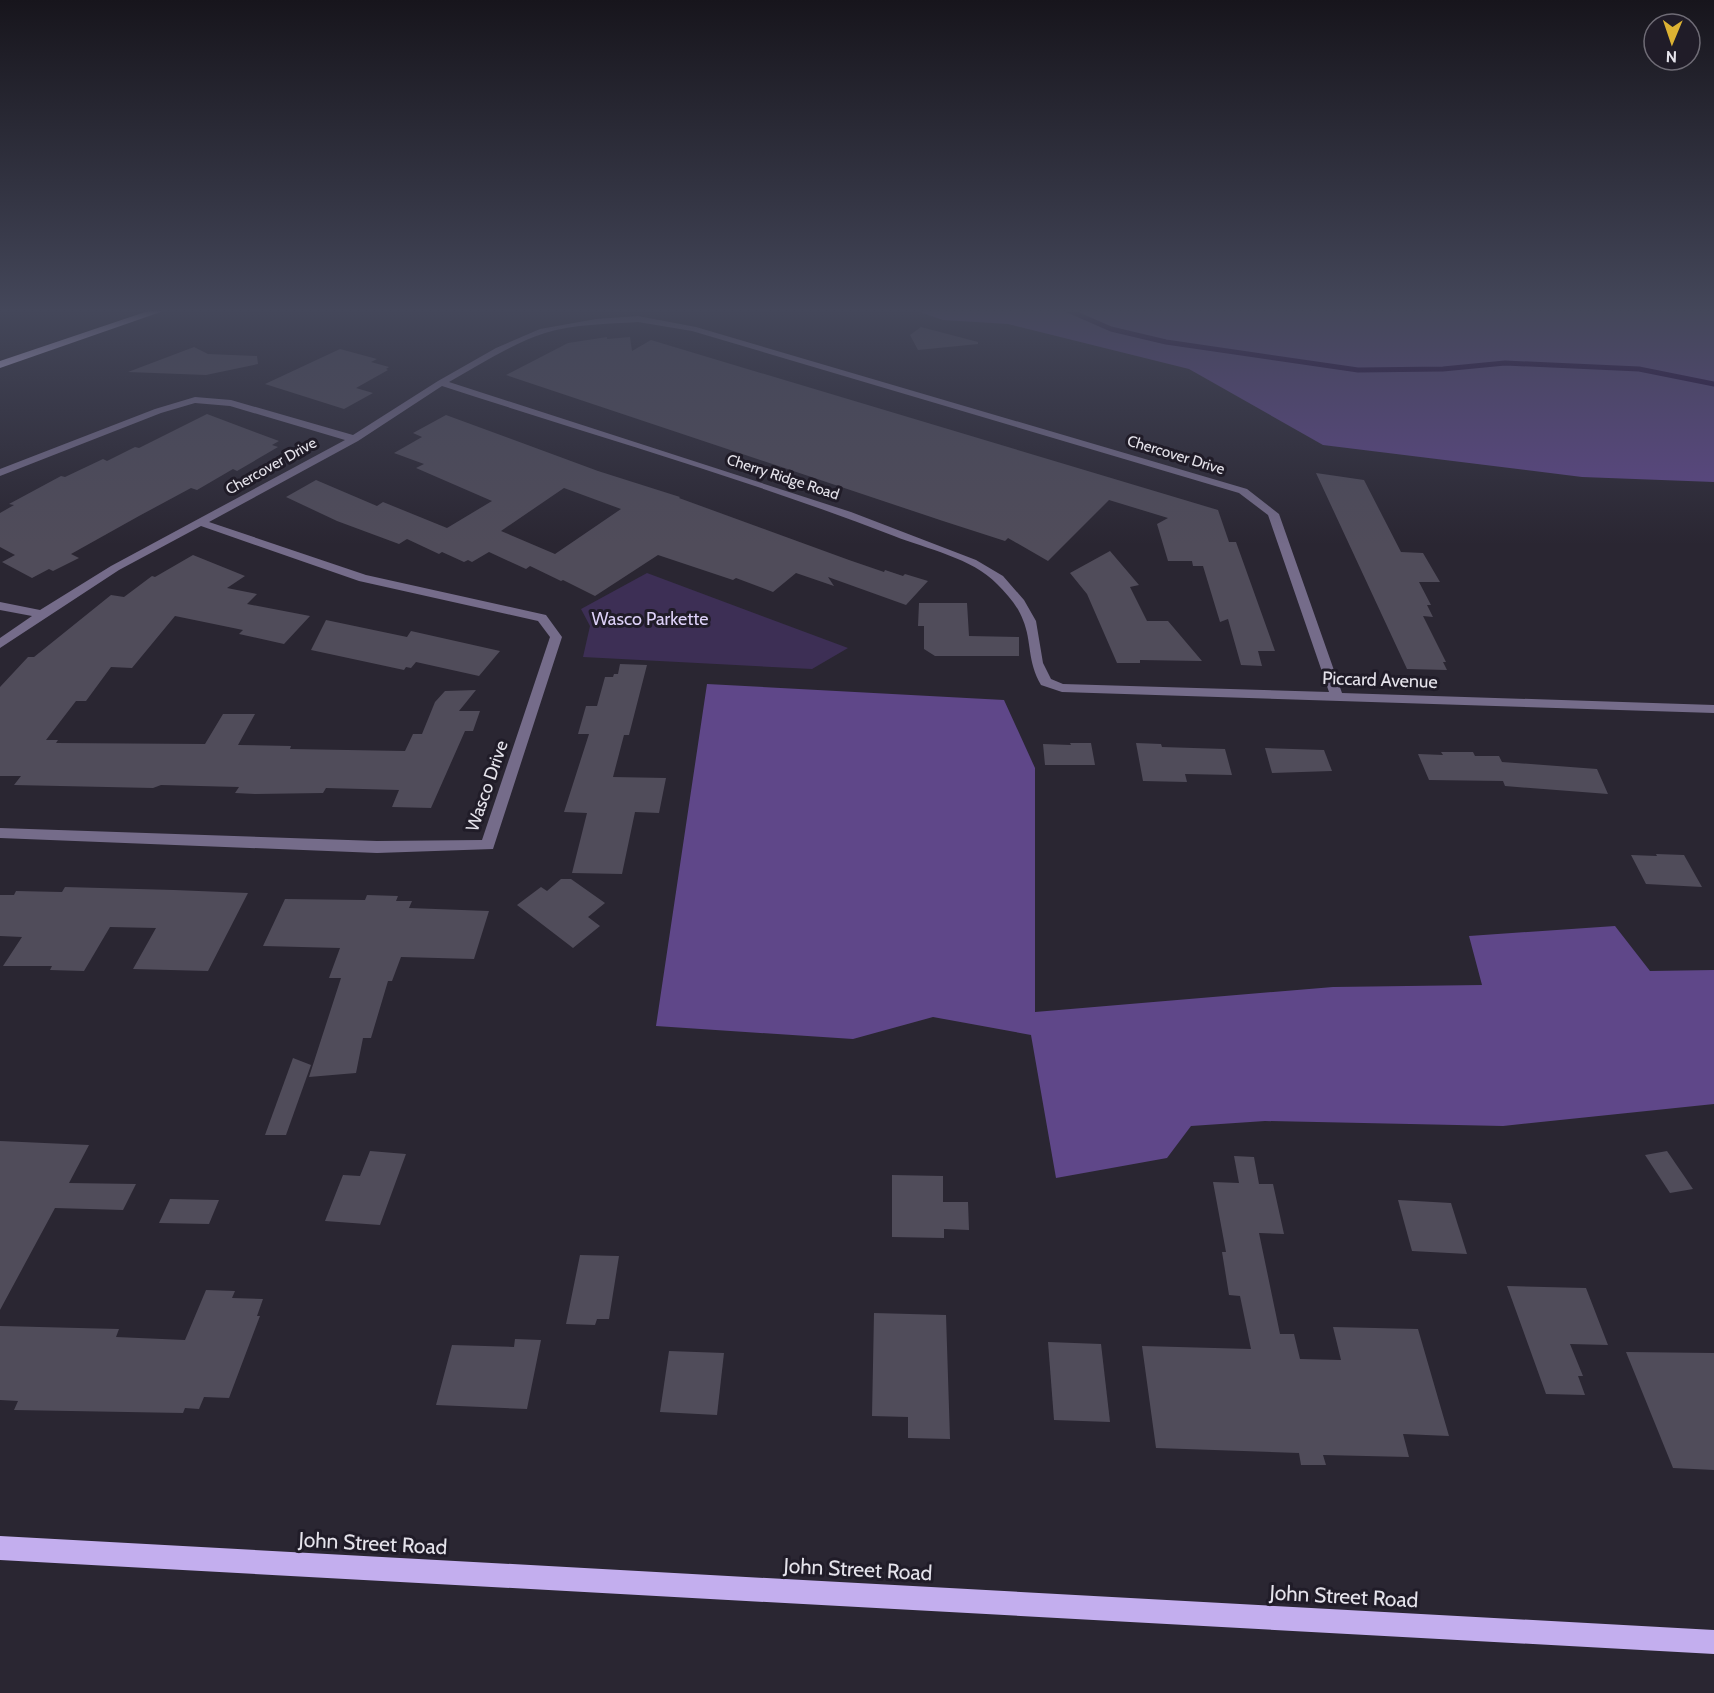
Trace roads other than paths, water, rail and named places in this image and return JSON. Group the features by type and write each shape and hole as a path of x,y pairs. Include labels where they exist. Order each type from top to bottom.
{"main road":[{"name":"John Street Road","path":"0,1548 1714,1642"}],"street":[{"name":"Chercover Drive","path":"0,644 42,614 115,568 354,439 435,387"},
{"name":"Cherry Ridge Road","path":"453,387 847,514 972,562 999,579 1018,600 1030,621 1037,663 1046,682"},
{"name":"Chercover Drive","path":"890,387 1243,491 1273,514 1337,697"},
{"path":"0,473 158,411 195,400 231,403 354,439"},
{"name":"Wasco Drive","path":"0,833 377,847 488,845 556,637 542,618 363,578 200,522"},
{"path":"0,606 42,614"},
{"name":"Piccard Avenue","path":"1046,682 1062,688 1714,709"}],"park label":[{"name":"Wasco Parkette","path":"650,619"}]}
